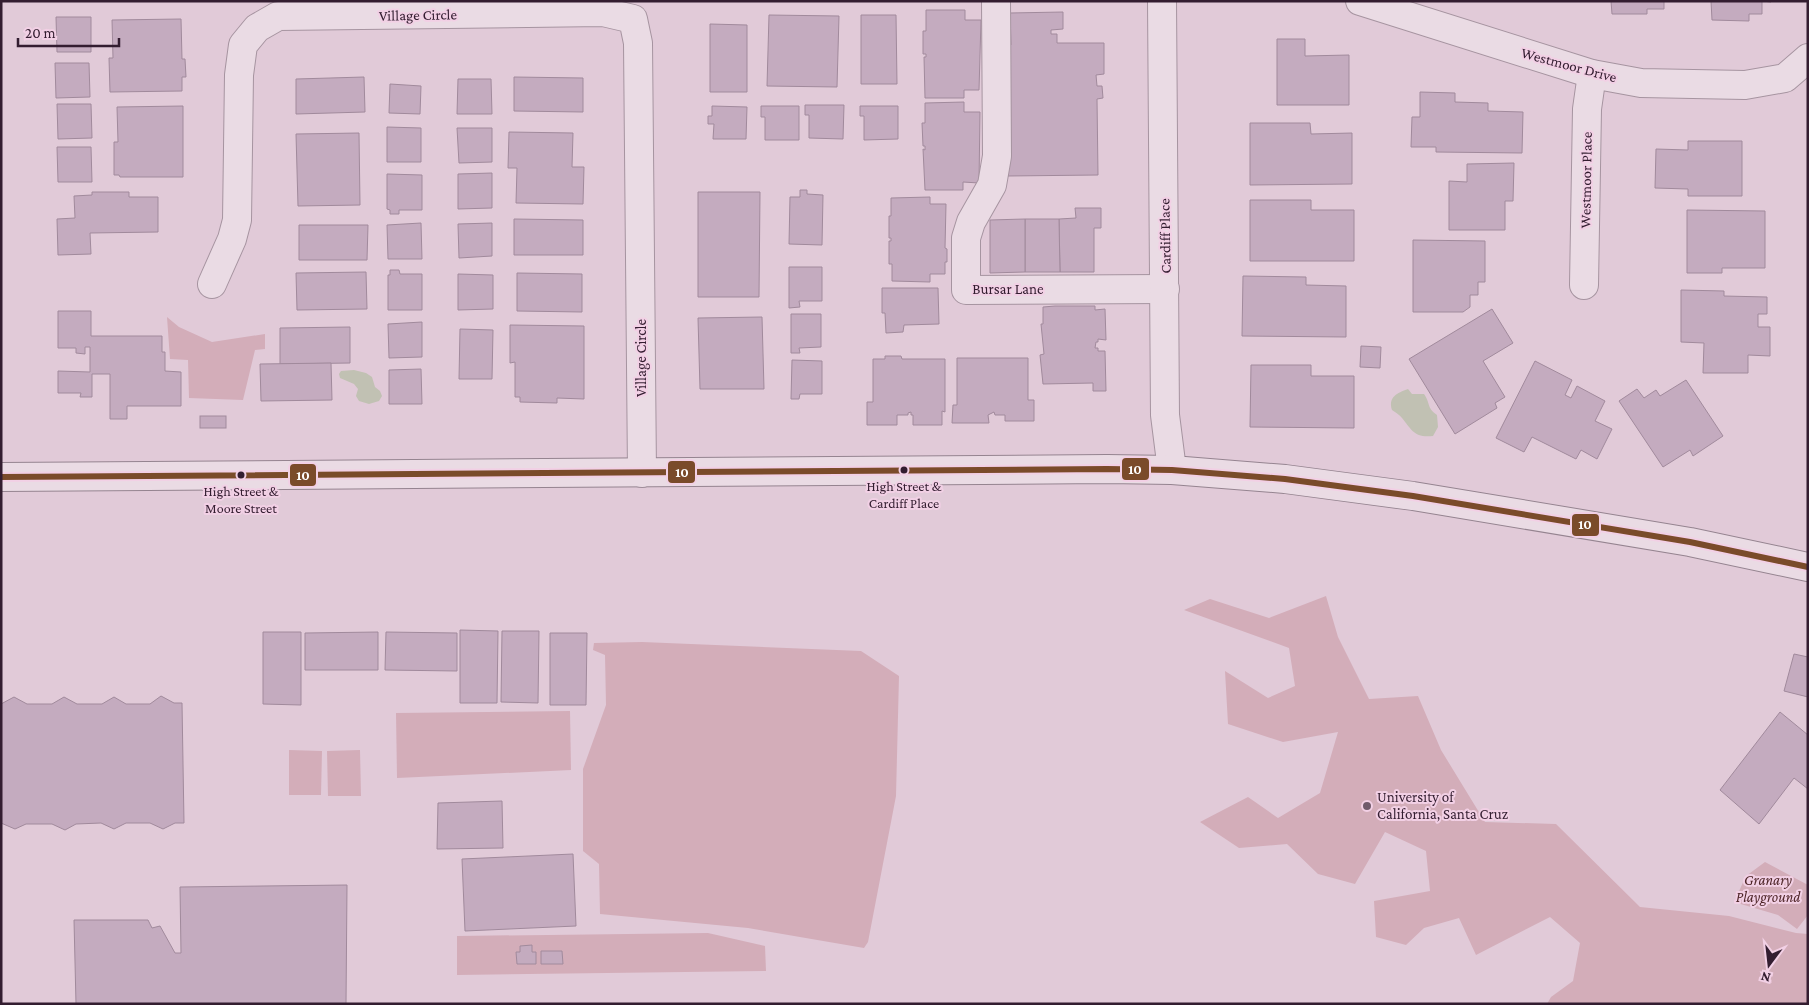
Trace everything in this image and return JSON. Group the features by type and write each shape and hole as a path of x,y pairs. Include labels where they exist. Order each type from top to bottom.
{"street":[{"name":"Bursar Lane","path":"996,1 997,156 992,186 971,222 966,238 966,290 1165,289"},
{"name":"Cardiff Place","path":"1162,1 1165,415 1172,470"},
{"name":"Westmoor Drive","path":"1360,1 1592,74 1640,83 1745,85 1785,78 1808,58"},
{"name":"Village Circle","path":"212,284 232,239 237,220 239,75 243,45 256,28 278,16 603,12 633,19 638,43 642,473"},
{"name":"Westmoor Place","path":"1584,285 1586,110 1592,74"},
{"path":"1,476 1172,470 1285,479 1414,496 1690,542 1808,567"}],"green space":[{"path":"167,317 179,327 212,342 265,334 265,349 255,350 243,400 189,398 188,360 170,359"},
{"path":"1326,596 1338,637 1369,699 1418,696 1441,750 1485,822 1556,824 1640,907 1729,916 1796,933 1808,934 1808,1004 1547,1004 1551,997 1573,981 1580,943 1550,917 1476,955 1459,918 1424,928 1406,945 1376,937 1374,901 1430,891 1426,851 1385,832 1355,884 1318,874 1287,844 1239,848 1200,822 1248,797 1278,818 1320,793 1338,732 1283,742 1228,724 1225,671 1268,698 1295,686 1289,648 1184,610 1210,599 1269,618"},
{"path":"642,642 861,651 899,676 896,796 868,942 864,948 748,928 600,914 599,864 583,851 583,769 606,705 605,655 593,650 594,643"},
{"path":"570,711 571,770 397,778 396,713"},
{"path":"289,750 322,751 321,795 289,795"},
{"path":"360,750 361,796 328,796 327,751"},
{"name":"Granary Playground","path":"1765,862 1808,885 1808,915 1797,929 1778,915 1734,902 1746,876"},
{"path":"708,933 765,946 766,971 457,975 457,936"}],"shaded area":[{"path":"354,370 366,373 372,377 375,387 382,396 379,401 369,404 359,401 356,396 358,389 354,384 340,378 339,374 341,371"},
{"path":"1408,389 1412,394 1424,394 1430,407 1437,415 1438,427 1433,436 1417,434 1392,410 1391,402 1394,396"}],"building":[{"path":"1611,1 1664,1 1664,9 1647,9 1647,14 1612,14"},
{"path":"1711,1 1762,1 1762,14 1749,14 1749,21 1712,20"},
{"path":"926,10 965,10 965,20 981,20 979,90 964,90 964,98 925,98 924,57 926,57 926,54 923,54 923,31 926,31"},
{"path":"1063,12 1063,29 1051,30 1051,34 1057,34 1057,43 1104,43 1104,74 1096,75 1097,86 1102,86 1103,98 1097,99 1098,175 1008,176 1006,45 1011,45 1010,13"},
{"path":"769,15 839,16 837,87 767,86"},
{"path":"861,15 896,15 897,84 861,84"},
{"path":"56,17 91,17 91,52 57,52"},
{"path":"181,19 182,59 185,59 186,77 182,77 182,91 110,92 109,58 113,58 112,20"},
{"path":"710,24 747,25 747,92 710,92"},
{"path":"1277,39 1305,39 1305,56 1349,55 1349,105 1277,105"},
{"path":"55,63 89,63 90,97 56,98"},
{"path":"364,77 365,112 296,114 296,79"},
{"path":"514,77 583,78 583,112 514,111"},
{"path":"458,79 491,79 492,114 457,114"},
{"path":"390,84 421,86 420,114 389,113"},
{"path":"1420,92 1455,93 1455,102 1488,103 1488,111 1523,112 1522,153 1436,152 1436,147 1411,147 1412,117 1420,117"},
{"path":"964,102 964,112 980,112 979,183 963,182 963,190 925,190 923,149 925,150 925,146 923,146 922,123 925,123 925,103"},
{"path":"57,104 91,104 92,138 58,139"},
{"path":"805,105 844,105 843,139 809,138 809,115 805,115"},
{"path":"183,106 183,177 120,177 119,175 114,175 114,142 118,142 117,107"},
{"path":"712,106 747,107 746,139 713,139 714,124 708,124 708,116 712,116"},
{"path":"761,106 799,106 799,140 765,140 765,117 761,117"},
{"path":"860,106 898,106 898,139 864,140 864,116 860,116"},
{"path":"1250,123 1310,123 1311,134 1352,133 1352,184 1250,185"},
{"path":"387,127 421,128 421,162 387,162"},
{"path":"457,128 492,128 492,162 459,163"},
{"path":"509,132 573,133 572,167 584,167 583,204 516,203 517,168 508,168"},
{"path":"359,133 360,205 298,206 296,134"},
{"path":"1688,141 1742,141 1742,196 1688,196 1688,189 1655,188 1656,149 1688,150"},
{"path":"57,147 91,147 92,182 58,182"},
{"path":"1514,163 1513,201 1505,201 1505,230 1449,230 1449,181 1467,182 1467,164"},
{"path":"492,173 492,208 458,209 458,174"},
{"path":"387,174 422,175 422,210 399,210 399,214 390,214 390,210 387,209"},
{"path":"800,190 807,190 807,194 823,195 822,245 789,244 790,197 800,197"},
{"path":"92,192 129,192 129,197 158,197 158,232 90,233 91,254 58,255 57,219 75,218 74,196 92,195"},
{"path":"698,192 760,192 759,297 698,297"},
{"path":"930,197 930,204 946,204 945,248 947,249 947,262 945,262 945,274 930,274 930,282 892,281 892,264 889,264 891,198"},
{"path":"1250,200 1311,200 1311,210 1354,210 1354,261 1250,261"},
{"path":"1075,208 1101,208 1101,228 1094,228 1094,272 1060,272 1059,219 1076,218"},
{"path":"1687,210 1765,211 1765,268 1722,268 1722,273 1687,273"},
{"path":"514,219 583,220 583,255 514,255"},
{"path":"1025,219 1059,219 1060,272 1025,272"},
{"path":"1025,219 1025,272 990,273 990,220"},
{"path":"421,223 422,259 388,259 387,225"},
{"path":"492,223 492,256 459,258 458,224"},
{"path":"299,225 368,225 367,260 299,260"},
{"path":"1413,240 1485,241 1485,282 1478,282 1478,295 1470,295 1470,307 1463,312 1413,312"},
{"path":"789,267 822,267 822,301 799,301 800,307 789,308"},
{"path":"390,270 399,270 400,274 422,274 422,310 388,310 388,275 390,275"},
{"path":"366,272 367,309 297,310 296,273"},
{"path":"517,273 582,274 582,312 517,311"},
{"path":"458,274 493,275 493,309 458,310"},
{"path":"1243,276 1306,277 1306,285 1346,286 1346,337 1242,336"},
{"path":"882,288 938,288 939,324 904,325 903,332 886,333 885,313 882,313"},
{"path":"1681,290 1724,291 1724,296 1767,297 1767,314 1758,314 1758,327 1770,327 1770,356 1748,355 1748,373 1703,373 1704,343 1681,342"},
{"path":"1095,306 1095,310 1105,309 1106,340 1098,339 1095,348 1098,348 1098,351 1105,351 1106,391 1093,391 1093,383 1043,384 1040,355 1044,354 1041,324 1043,324 1043,307"},
{"path":"1492,309 1513,343 1483,361 1505,397 1495,403 1497,408 1455,434 1409,359"},
{"path":"58,311 91,311 91,336 162,336 162,352 165,352 165,371 181,372 181,406 127,406 127,419 110,419 110,374 92,374 92,397 80,397 81,393 58,393 58,371 90,372 90,347 85,347 85,354 76,353 76,348 58,348"},
{"path":"791,314 821,314 821,347 799,348 800,353 791,353"},
{"path":"762,317 764,389 700,389 698,318"},
{"path":"422,322 422,357 389,358 388,324"},
{"path":"510,325 584,326 584,399 557,398 557,403 520,402 520,397 515,397 515,362 510,363"},
{"path":"350,327 350,363 280,364 280,328"},
{"path":"460,329 493,330 492,379 459,379"},
{"path":"1361,346 1381,347 1380,368 1360,367"},
{"path":"885,356 901,356 902,359 945,359 945,412 942,411 942,425 913,425 913,415 911,415 911,412 908,415 897,415 897,425 867,425 867,402 873,402 873,359 885,359"},
{"path":"957,358 1028,358 1028,400 1034,400 1034,421 1005,421 1005,415 995,415 994,412 988,415 989,423 952,423 953,405 957,405"},
{"path":"792,360 822,361 822,394 800,394 799,399 791,399"},
{"path":"1535,361 1572,380 1565,395 1571,398 1577,386 1605,401 1595,421 1612,429 1597,459 1581,450 1576,459 1532,437 1524,452 1496,438"},
{"path":"331,363 332,400 261,401 260,364"},
{"path":"1251,365 1311,365 1311,376 1354,376 1354,428 1250,427"},
{"path":"421,369 422,404 389,404 389,370"},
{"path":"1686,380 1723,436 1693,456 1690,450 1663,467 1619,401 1637,389 1644,398 1656,390 1660,396"},
{"path":"200,416 226,416 226,428 200,428"},
{"path":"460,630 498,631 497,703 460,703"},
{"path":"502,631 539,631 538,703 501,702"},
{"path":"263,632 301,632 301,705 263,704"},
{"path":"378,632 378,670 305,670 305,633"},
{"path":"386,632 457,633 457,671 385,670"},
{"path":"550,633 587,633 586,705 550,705"},
{"path":"1794,654 1808,657 1808,697 1784,691"},
{"path":"161,696 174,703 182,703 184,823 175,823 163,829 150,823 126,823 114,829 101,823 76,824 65,830 52,824 26,824 15,829 1,823 1,704 14,697 27,704 52,704 64,697 77,704 102,704 114,697 126,704 150,704"},
{"path":"1780,712 1808,735 1808,789 1794,778 1759,824 1720,790"},
{"path":"502,801 503,848 437,849 438,803"},
{"path":"573,854 576,926 465,931 462,859"},
{"path":"347,885 346,1004 76,1004 74,920 148,920 152,928 160,926 175,953 181,953 180,887"},
{"path":"532,945 532,952 536,952 536,964 517,964 516,952 520,952 520,946"},
{"path":"541,951 562,951 563,964 541,964"}],"transit line":[{"name":"10","path":"1,477 1172,470 1285,479 1413,496 1690,542 1808,567"}],"place":[{"name":"High Street & Cardiff Place","path":"904,470"},
{"name":"High Street & Moore Street","path":"241,475"},
{"name":"University of California, Santa Cruz","path":"1367,806"}]}
